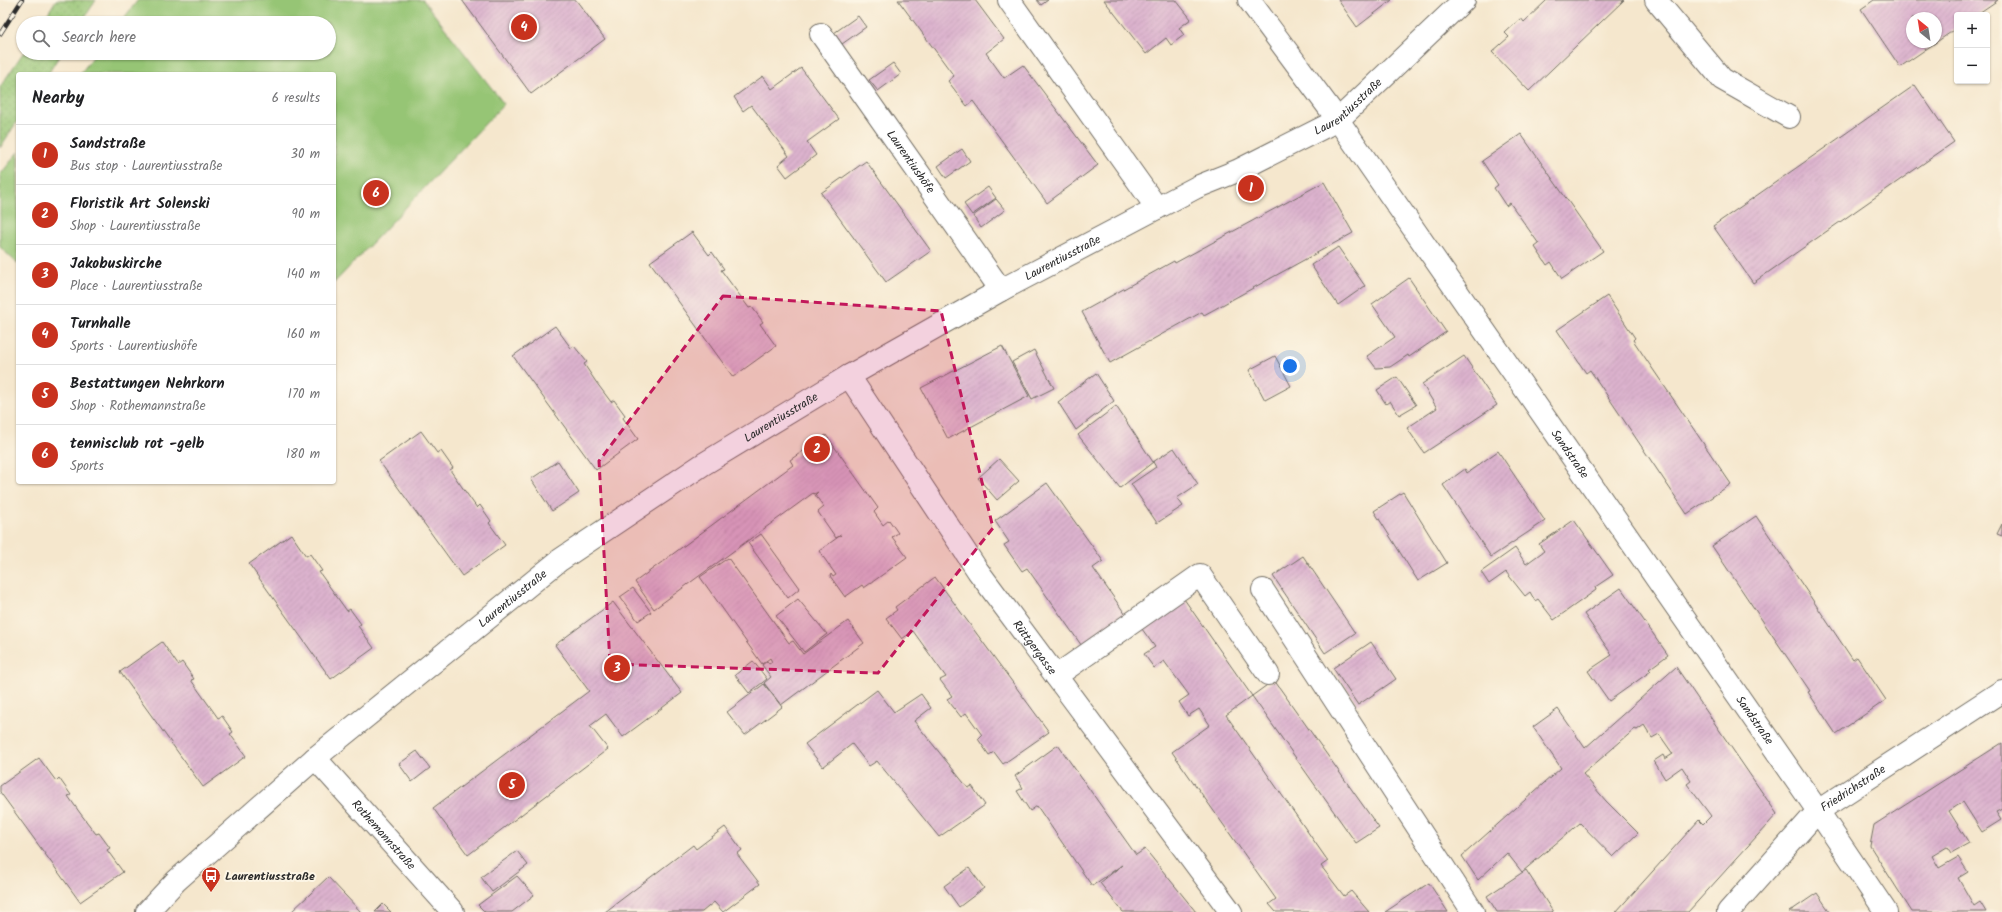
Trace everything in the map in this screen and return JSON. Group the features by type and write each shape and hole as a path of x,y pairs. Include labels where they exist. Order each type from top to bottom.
{"street":[{"path":"1009,0 1157,208"},
{"name":"Sandstraße","path":"1249,0 1338,120 1818,811 1886,912"},
{"name":"Laurentiusstraße","path":"146,912 176,881 315,758 560,560 702,465 849,376 1001,290 1157,208 1338,120 1464,0"},
{"path":"1656,0 1722,80 1789,117"},
{"name":"Laurentiushöfe","path":"820,34 1001,290"},
{"name":"Rüttgergasse","path":"849,376 978,571 1231,912"},
{"path":"1056,676 1200,575 1268,674"},
{"path":"1263,590 1473,912"},
{"name":"Friedrichstraße","path":"1728,912 1818,811 2002,691"},
{"name":"Rothemannstraße","path":"315,758 453,912"}],"highlighted area":[{"path":"723,296 941,311 993,528 878,673 610,664 599,461"}],"green space":[{"path":"56,0 96,0 86,16 46,16"},
{"path":"138,0 423,0 504,104 336,281 336,72 82,72 91,60 336,60 336,16 125,16"},
{"path":"18,60 57,60 49,72 16,72 16,123 0,148 0,87"},
{"path":"16,155 16,262 0,247 0,175"}],"building":[{"path":"462,0 576,0 605,39 531,94"},
{"path":"898,0 975,0 1004,39 986,53 1004,78 1023,65 1098,165 1047,203 973,101 967,106 948,81 954,76"},
{"path":"1037,0 1048,0 1041,5"},
{"path":"1104,0 1176,0 1191,19 1179,28 1184,35 1171,45 1166,38 1146,54"},
{"path":"1338,0 1392,0 1357,27"},
{"path":"1547,0 1624,0 1529,91 1492,52 1509,37 1505,33 1521,18 1524,22"},
{"path":"1874,0 1998,0 1980,12 1954,12 1954,30 1942,38 1942,12 1906,12 1906,48 1928,48 1900,67 1861,9"},
{"path":"858,16 866,27 842,44 834,33"},
{"path":"893,63 901,74 878,91 869,80"},
{"path":"801,68 839,119 807,142 816,155 787,177 778,165 789,156 751,105 743,111 734,97 763,76 772,89"},
{"path":"1915,85 1954,142 1753,283 1713,226"},
{"path":"1521,134 1603,251 1562,279 1551,262 1547,265 1535,247 1539,244 1510,203 1506,206 1494,188 1498,185 1482,161"},
{"path":"962,149 970,161 946,178 938,166"},
{"path":"866,161 931,251 886,282 821,193"},
{"path":"1324,182 1353,233 1204,315 1202,312 1110,363 1082,312 1174,261 1175,263"},
{"path":"988,187 996,198 972,215 964,204"},
{"path":"996,199 1005,210 981,228 973,216"},
{"path":"692,232 709,255 712,252 724,269 721,270 749,308 752,307 763,322 760,324 776,346 733,377 650,262"},
{"path":"1338,247 1365,286 1338,305 1311,265"},
{"path":"1409,278 1446,332 1409,357 1408,355 1390,367 1376,368 1367,356 1395,337 1372,304"},
{"path":"1607,296 1635,338 1633,340 1731,484 1687,514 1590,370 1586,373 1557,330"},
{"path":"555,326 571,348 574,346 587,362 584,364 611,402 614,400 625,415 623,418 638,439 596,470 513,356"},
{"path":"1002,346 1029,396 948,439 921,388"},
{"path":"1034,350 1054,388 1032,399 1012,362"},
{"path":"1275,356 1291,386 1265,400 1249,370"},
{"path":"1464,356 1497,405 1424,453 1407,428 1437,408 1422,384"},
{"path":"1096,373 1114,401 1076,430 1058,402"},
{"path":"1397,377 1416,405 1399,415 1390,401 1386,404 1377,390"},
{"path":"1116,406 1153,462 1120,488 1078,435"},
{"path":"421,431 437,453 441,451 453,468 450,470 477,508 480,505 491,521 489,523 505,545 462,576 379,461"},
{"path":"826,435 878,508 874,512 883,525 889,520 898,533 892,537 907,557 864,588 862,585 845,597 830,576 831,574 833,577 836,575 819,551 841,535 836,538 818,512 824,507 815,495 818,492 813,493 654,609 635,582 793,465 790,460"},
{"path":"1174,448 1198,484 1177,498 1183,506 1157,523 1131,484 1156,467 1153,462"},
{"path":"1498,451 1545,521 1491,557 1443,485 1465,469 1467,473"},
{"path":"999,459 1019,481 997,500 978,478"},
{"path":"558,461 579,493 552,511 531,479"},
{"path":"1047,483 1103,561 1093,568 1128,618 1084,649 1027,568 1022,571 1004,545 1009,542 995,521"},
{"path":"1403,492 1447,563 1418,581 1374,511"},
{"path":"1756,516 1853,660 1857,657 1886,700 1836,734 1808,692 1810,691 1712,546"},
{"path":"1574,520 1613,575 1595,587 1596,590 1554,620 1538,599 1535,601 1530,592 1525,596 1506,572 1489,584 1481,572 1515,548 1526,564 1544,551 1539,544"},
{"path":"2002,524 2002,536 1997,534"},
{"path":"291,534 306,556 310,554 322,571 319,572 347,611 350,609 361,624 358,626 374,648 331,679 249,564"},
{"path":"761,534 800,588 788,598 748,543"},
{"path":"1303,556 1355,633 1325,653 1273,576"},
{"path":"728,558 789,643 793,641 803,654 848,621 864,643 781,705 764,683 771,677 762,665 767,661 769,664 772,662 770,658 762,664 700,577"},
{"path":"935,577 1049,732 1003,764 994,752 989,755 978,739 982,735 966,713 961,717 947,699 952,696 940,680 946,677 913,631 902,639 886,618 897,610 895,607"},
{"path":"633,588 651,612 638,621 620,597"},
{"path":"1621,588 1668,655 1649,669 1651,671 1609,701 1588,671 1612,655 1584,614"},
{"path":"798,599 827,634 804,652 776,616"},
{"path":"1184,599 1252,696 1226,715 1328,861 1321,866 1344,896 1351,891 1369,912 1276,912 1269,904 1276,899 1172,752 1210,725 1199,709 1188,716 1179,702 1189,695 1164,661 1154,668 1144,654 1155,647 1142,629"},
{"path":"613,602 682,693 623,737 606,714 590,726 608,749 468,855 433,808 589,691 555,645"},
{"path":"162,642 178,665 182,662 194,679 191,680 218,718 222,716 233,732 230,734 246,756 203,787 120,672"},
{"path":"1371,642 1396,679 1358,705 1333,668"},
{"path":"753,661 767,679 749,693 735,675"},
{"path":"1676,667 1777,814 1688,912 1616,912 1699,820 1703,824 1711,816 1687,784 1691,781 1682,767 1665,779 1654,761 1663,755 1665,759 1673,754 1659,734 1652,738 1644,725 1637,730 1635,729 1583,774 1606,801 1638,833 1613,857 1580,823 1522,872 1507,853 1478,880 1462,856 1561,768 1533,727 1558,709 1585,748"},
{"path":"1274,680 1379,828 1356,843 1252,696"},
{"path":"764,684 782,707 745,735 727,712"},
{"path":"877,690 894,712 921,694 931,708 914,721 968,788 972,786 985,805 939,837 877,761 869,766 852,744 823,767 805,744"},
{"path":"2002,743 2002,809 1996,812 2001,820 1982,832 1963,802 1949,811 1969,843 1951,853 1947,847 1932,856 1939,868 1958,857 1968,872 1958,878 1974,906 1980,902 1986,912 1912,912 1870,846 1874,825"},
{"path":"1058,745 1136,855 1145,849 1196,912 1123,912 1100,883 1122,865 1092,886 1037,806 1030,811 1017,791 1023,788 1015,776"},
{"path":"417,751 430,768 412,782 399,764"},
{"path":"39,758 56,781 59,778 71,795 68,796 80,813 96,834 99,833 110,848 107,850 123,872 80,902 0,792 0,786"},
{"path":"725,827 742,850 737,854 760,884 723,912 714,902 702,912 605,912 693,845 696,849"},
{"path":"517,851 528,865 492,892 481,877"},
{"path":"969,868 984,888 959,907 944,886"},
{"path":"1526,870 1553,912 1497,912 1487,896"},
{"path":"517,876 534,895 512,912 485,912 478,905"},
{"path":"328,877 361,912 291,912"},
{"path":"1429,883 1448,912 1385,912"},
{"path":"1817,893 1830,912 1789,912"},
{"path":"383,904 391,912 375,912"}],"railway":[{"path":"0,34 22,0"}],"place":[{"name":"Turnhalle","path":"524,27"},
{"name":"Sandstraße","path":"1251,188"},
{"name":"tennisclub rot -gelb","path":"376,193"},
{"name":"Floristik Art Solenski","path":"817,449"},
{"name":"Jakobuskirche","path":"617,668"},
{"name":"Bestattungen Nehrkorn","path":"512,785"},
{"name":"Laurentiusstraße","path":"211,893"}]}
